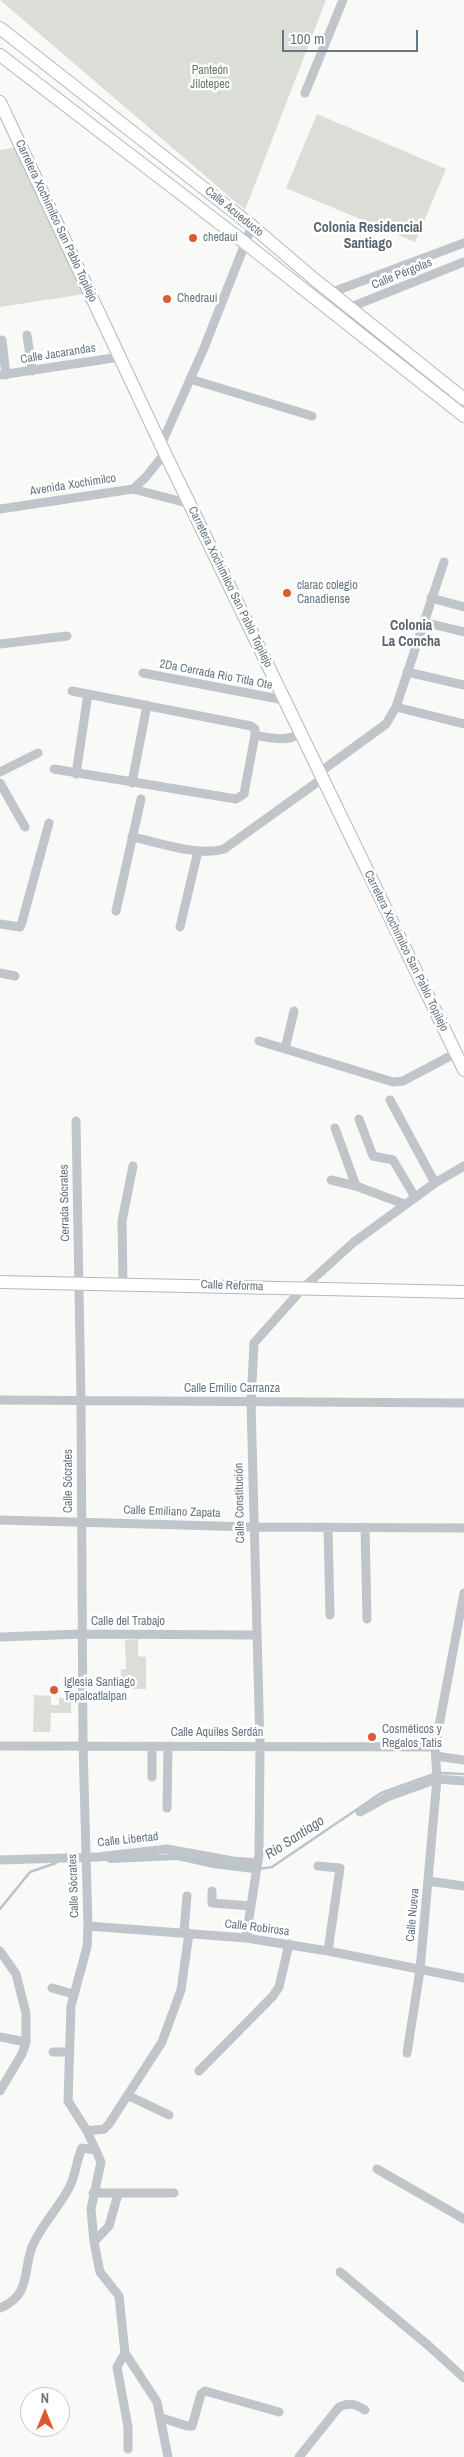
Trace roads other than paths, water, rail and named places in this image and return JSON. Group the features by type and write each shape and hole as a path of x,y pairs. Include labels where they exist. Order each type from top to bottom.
{"street":[{"path":"305,93 343,0"},
{"name":"Calle Acueducto","path":"0,28 252,226 330,293 464,399"},
{"name":"Calle Acueducto","path":"0,55 245,243 464,416"},
{"name":"Carretera Xochimilco San Pablo Topilejo","path":"0,102 163,449 256,637 300,734 464,1070"},
{"name":"Avenida Xochimilco","path":"0,509 133,489 145,478 163,449 252,226"},
{"name":"Calle Pérgolas","path":"330,293 463,246"},
{"name":"Calle Pérgolas","path":"336,315 348,307 464,262"},
{"path":"27,334 32,371"},
{"path":"2,340 3,375"},
{"name":"Calle Jacarandas","path":"3,375 120,357"},
{"path":"190,379 312,416"},
{"path":"133,489 191,504"},
{"path":"132,837 198,851 215,852 224,849 386,724 396,707 444,562"},
{"path":"431,598 464,607"},
{"path":"423,622 464,632"},
{"path":"0,644 67,636"},
{"path":"407,672 464,685"},
{"name":"2Da Cerrada Rio Titla Ote","path":"143,673 284,700"},
{"path":"54,769 132,783 240,798 244,794 255,735 255,729 251,726 72,691"},
{"path":"76,774 88,694"},
{"path":"132,783 147,705"},
{"path":"396,707 464,724"},
{"path":"255,735 283,739 293,738 300,734"},
{"path":"0,772 38,754"},
{"path":"0,782 25,827"},
{"path":"116,911 141,800"},
{"path":"0,924 15,928 20,927 49,823"},
{"path":"180,927 198,851"},
{"path":"0,973 15,976"},
{"path":"284,1049 294,1011"},
{"path":"259,1041 393,1082 403,1081 456,1053"},
{"path":"390,1100 435,1183"},
{"path":"359,1119 373,1156 393,1160 415,1197"},
{"name":"Cerrada Sócrates","path":"76,1121 80,1284"},
{"path":"335,1128 356,1186"},
{"path":"123,1283 122,1221 133,1166"},
{"name":"Calle Constitución","path":"246,1938 258,1863 260,1746 251,1402 254,1343 303,1288 354,1242 404,1204 464,1166"},
{"path":"331,1180 356,1186 404,1204"},
{"name":"Calle Reforma","path":"0,1282 123,1283 464,1292"},
{"name":"Calle Sócrates","path":"80,1284 82,1634 85,1856 88,1926 87,1947 73,1994 68,2101 87,2131 101,2162 92,2209 94,2242 100,2272 119,2296 125,2353"},
{"name":"Calle Emilio Carranza","path":"0,1400 464,1403"},
{"name":"Calle Emiliano Zapata","path":"0,1520 253,1526 464,1528"},
{"path":"328,1526 330,1614"},
{"path":"366,1527 367,1619"},
{"name":"Calle Nueva","path":"407,2053 420,1970 437,1778 436,1756 464,1594"},
{"name":"Calle del Trabajo","path":"0,1637 82,1634 256,1635"},
{"name":"Calle Aquiles Serdán","path":"0,1746 260,1746 436,1756 464,1760"},
{"path":"152,1746 152,1777"},
{"path":"167,1808 168,1746"},
{"path":"360,1812 387,1797 437,1778 464,1781"},
{"name":"Calle Libertad","path":"0,1860 85,1856 167,1849 233,1861 258,1863"},
{"path":"318,1866 340,1868 328,1951"},
{"path":"428,1881 464,1886"},
{"path":"212,1891 212,1902 251,1906"},
{"path":"87,2131 104,2128 109,2124 129,2096 162,2042 181,1990 187,1896"},
{"name":"Calle Robirosa","path":"88,1926 246,1938 328,1951 464,1978"},
{"path":"199,2071 273,1996 279,1987 289,1944"},
{"path":"0,1951 16,1974 26,2013 26,2042 17,2065 0,2091"},
{"path":"52,1988 73,1994"},
{"path":"0,2037 26,2042"},
{"path":"53,2052 70,2052"},
{"path":"129,2096 169,2115"},
{"path":"0,2308 21,2291 28,2276 32,2247 70,2187 76,2175 82,2148 96,2150"},
{"path":"377,2169 464,2219"},
{"path":"94,2193 174,2193"},
{"path":"94,2242 109,2226 118,2194"},
{"path":"340,2272 429,2346 464,2378"},
{"path":"128,2449 128,2427 117,2367 125,2353 150,2387 157,2402 162,2418 168,2457"},
{"path":"162,2418 192,2426 201,2394 204,2391 279,2412"},
{"path":"299,2457 339,2407 346,2403 355,2404 365,2410"}],"waterway":[{"name":"Río Santiago","path":"439,1773 464,1774"},
{"name":"Río Santiago","path":"258,1869 272,1867 381,1793 434,1774"},
{"name":"Río Santiago","path":"0,1909 30,1872 56,1863"}],"place":[{"name":"chedaui","path":"193,238"},
{"name":"Chedraui","path":"167,299"},
{"name":"clarac colegio Canadiense","path":"287,593"},
{"name":"Iglesia Santiago Tepalcatlalpan","path":"54,1690"},
{"name":"Cosméticos y Regalos Tatis","path":"372,1737"}],"district":[{"name":"Colonia Residencial Santiago","path":"368,236"},
{"name":"Colonia La Concha","path":"411,634"}],"park label":[{"name":"Panteón Jilotepec","path":"210,78"}]}
